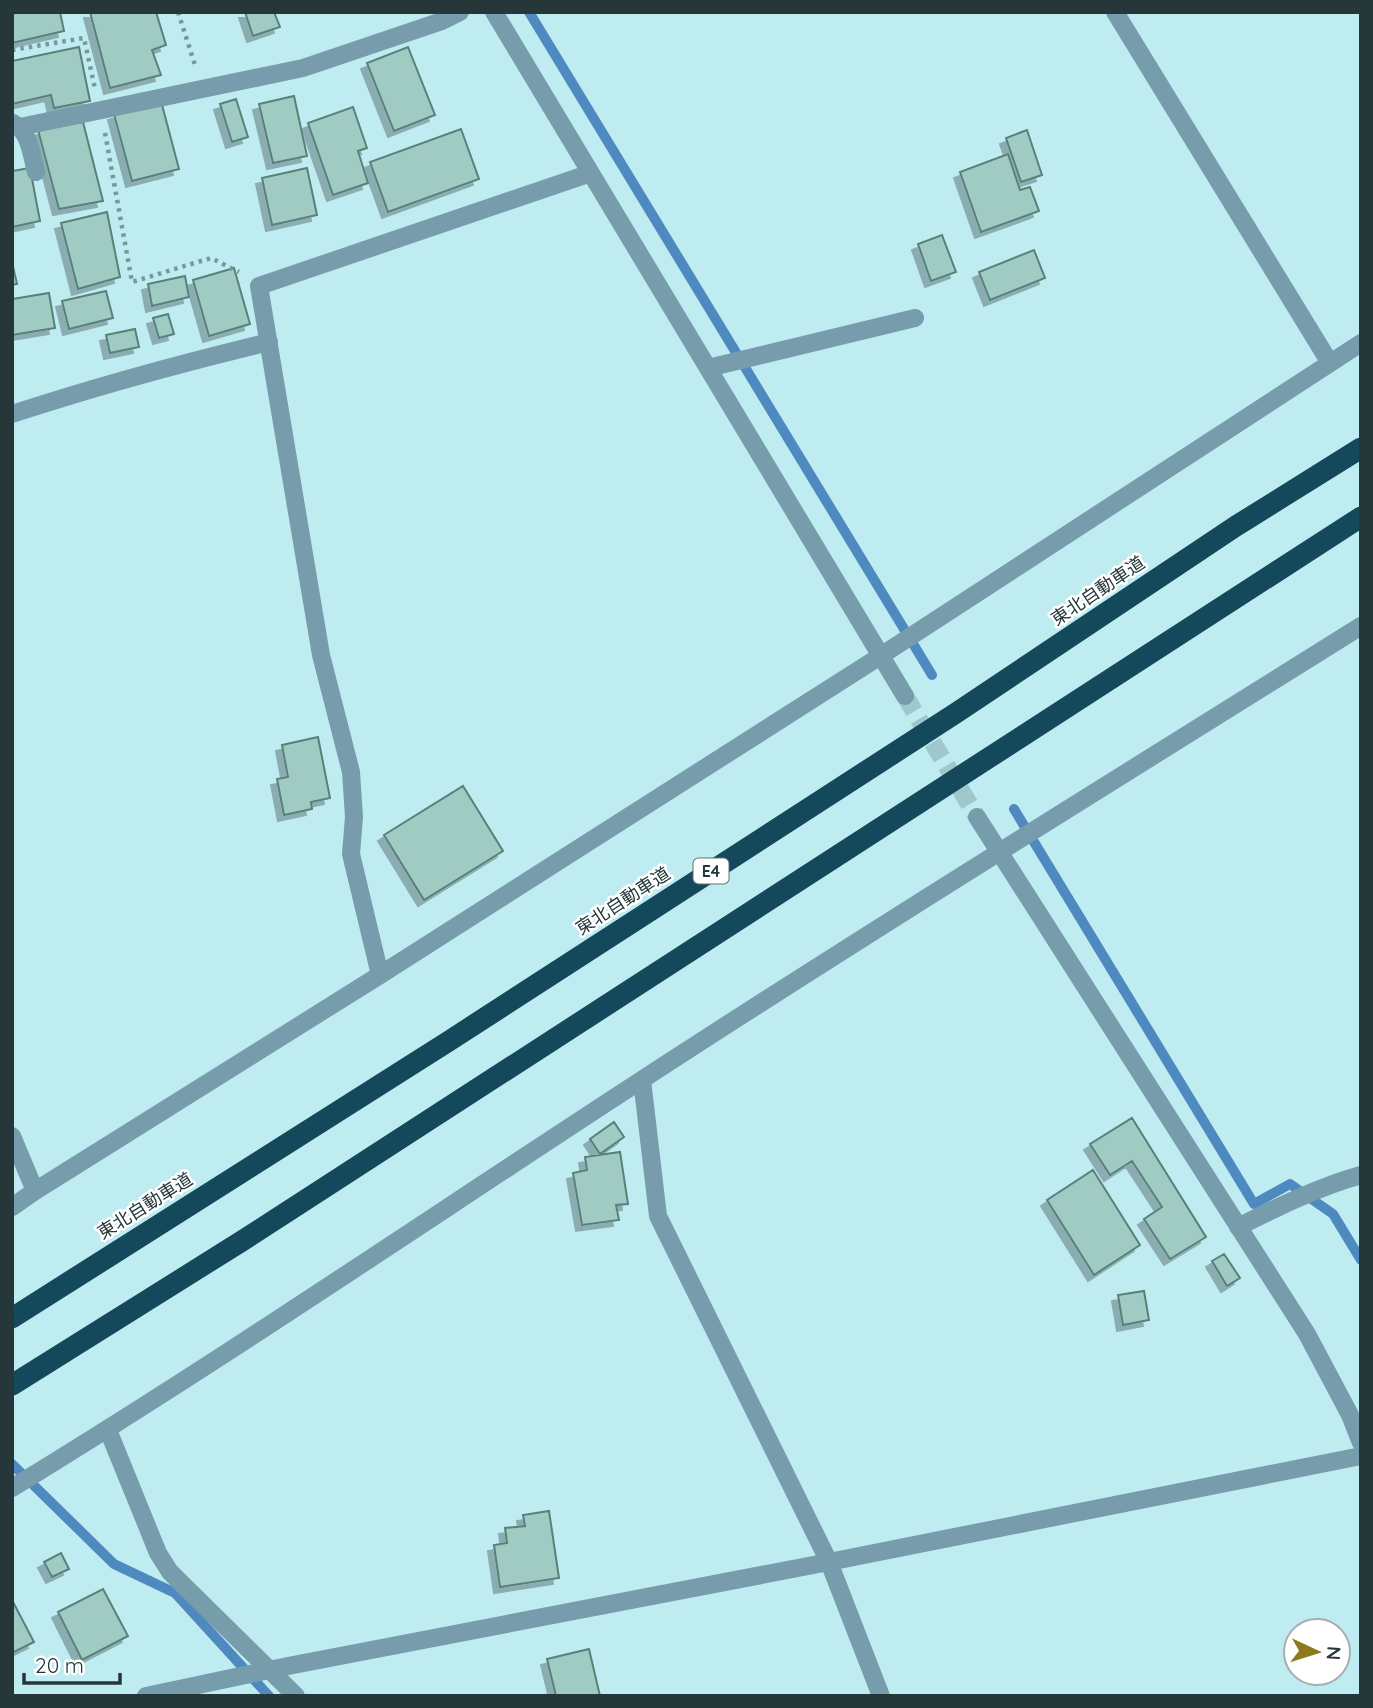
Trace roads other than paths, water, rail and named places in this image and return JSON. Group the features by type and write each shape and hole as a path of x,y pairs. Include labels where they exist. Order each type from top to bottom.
{"highway":[{"name":"東北自動車道","path":"12,1318 461,1033 956,713 1236,526 1361,449"},
{"path":"12,1385 254,1233 1361,517"}],"street":[{"path":"36,172 27,138 16,125 303,68 442,21 460,12"},
{"path":"494,12 905,696"},
{"path":"1115,12 1330,363"},
{"path":"380,975 351,854 354,817 351,772 321,655 259,286 591,173"},
{"path":"708,368 915,318"},
{"path":"12,414 179,363 269,342"},
{"path":"12,1207 881,655 1361,344"},
{"path":"12,1488 108,1430 642,1080 999,852 1361,626"},
{"path":"977,817 1307,1334 1350,1415 1361,1443"},
{"path":"642,1080 658,1216 829,1562 881,1696"},
{"path":"12,1136 35,1191"},
{"path":"1238,1227 1293,1199 1334,1182 1361,1175"},
{"path":"108,1430 158,1553 170,1572 296,1696"},
{"path":"146,1696 1361,1456"}],"waterway":[{"path":"529,12 932,675"},
{"path":"1014,809 1254,1204 1290,1184 1333,1214 1361,1260"},
{"path":"12,1464 114,1564 175,1593 269,1696"}],"tunnel":[{"path":"905,696 977,817"}]}
